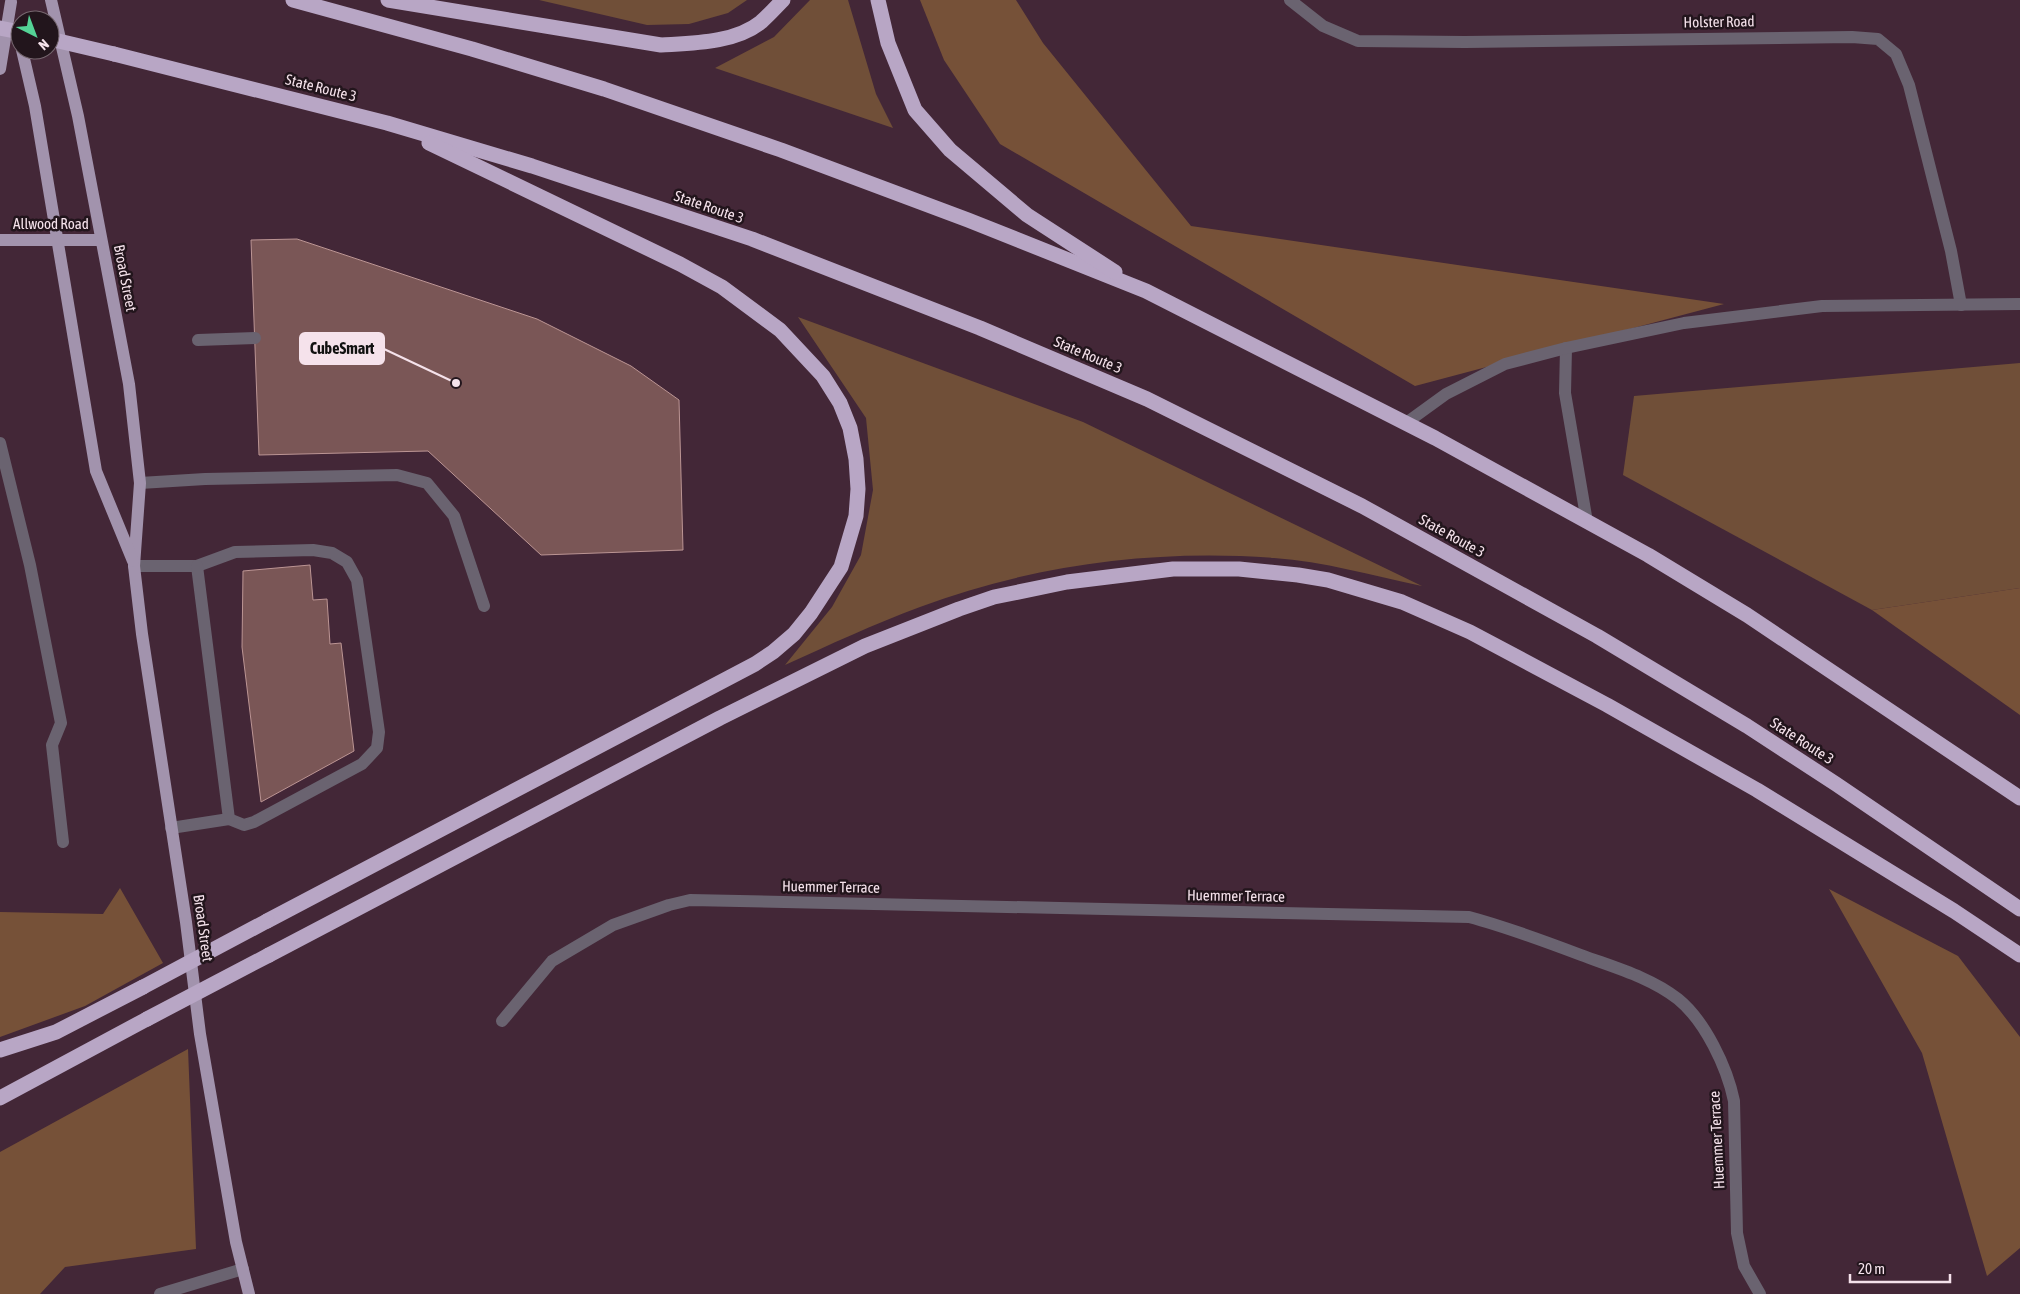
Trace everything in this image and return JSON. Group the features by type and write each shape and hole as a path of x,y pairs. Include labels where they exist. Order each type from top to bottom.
{"highway":[{"path":"293,0 472,49 604,89 781,150 968,220 1146,291 1406,423 1648,555 1747,615 2020,798"},
{"path":"388,0 661,45 686,44 734,36 760,23 783,0"},
{"path":"878,0 888,43 915,110 950,150 1027,215 1146,291"},
{"name":"State Route 3","path":"60,41 387,123 532,166 752,240 980,328 1146,399 1362,506 1597,636 1763,736 2020,909"},
{"path":"0,1050 56,1032 755,664 794,634 811,613 841,566 856,516 858,489 856,459 850,428 843,411 823,376 780,330 722,287 680,264 387,123"},
{"path":"0,1098 720,718 865,646 959,609 994,598 1068,582 1173,569 1239,569 1328,580 1402,602 1470,632 1608,705 1757,790 1954,911 2020,955"}],"main road":[{"name":"Broad Street","path":"51,0 78,116 129,384 140,483 134,566 142,634 186,922 200,1034 236,1242 249,1294"},
{"path":"0,69 10,1"},
{"name":"Broad Street","path":"24,60 35,106 96,470 134,566"},
{"name":"Allwood Road","path":"0,240 101,240"}],"street":[{"name":"Holster Road","path":"1290,0 1323,26 1358,41 1465,42 1852,37 1878,39 1896,54 1910,85 1951,251 1961,305"},
{"path":"1406,423 1446,394 1505,364 1566,348 1684,323 1822,306 2020,304"},
{"path":"198,340 255,338"},
{"path":"1566,348 1565,393 1587,522"},
{"path":"0,442 30,565 61,723 52,745 63,842"},
{"path":"140,483 206,479 397,475 427,482 454,516 484,606"},
{"path":"134,566 196,566 235,552 313,550 332,553 347,562 357,580 379,732 377,748 362,764 254,822 244,825 228,819 171,828"},
{"path":"196,566 228,819"},
{"name":"Huemmer Terrace","path":"502,1021 552,961 613,925 669,905 690,900 1469,917 1499,925 1631,973 1665,990 1695,1016 1706,1033 1730,1082 1734,1101 1737,1233 1744,1266 1760,1294"},
{"path":"160,1294 243,1269"}],"shaded area":[{"path":"539,0 747,0 728,13 689,24 647,25"},
{"path":"810,0 848,0 876,94 893,128 715,68 774,37"},
{"path":"920,0 1016,0 1043,43 1191,226 1724,304 1415,386 1000,144 944,60"},
{"path":"798,317 1083,422 1422,586 1329,566 1274,558 1184,556 1094,563 1006,580 962,592 886,620 785,665 832,607 861,555 873,490 866,418"},
{"path":"2020,363 2020,588 1872,610 1623,475 1634,396"},
{"path":"2020,588 2020,715 1872,610"},
{"path":"120,888 163,963 85,1006 0,1037 0,912 103,914"},
{"path":"1829,889 1958,956 2020,1037 2020,1248 1987,1276 1922,1053"},
{"path":"188,1049 196,1249 65,1267 40,1294 0,1294 0,1152"}],"building":[{"path":"297,239 537,319 631,366 679,400 683,550 541,555 428,451 259,455 251,240"},
{"path":"310,565 313,600 327,599 330,644 341,643 354,751 261,802 242,647 243,571"}],"place":[{"name":"CubeSmart","path":"456,383"}]}
